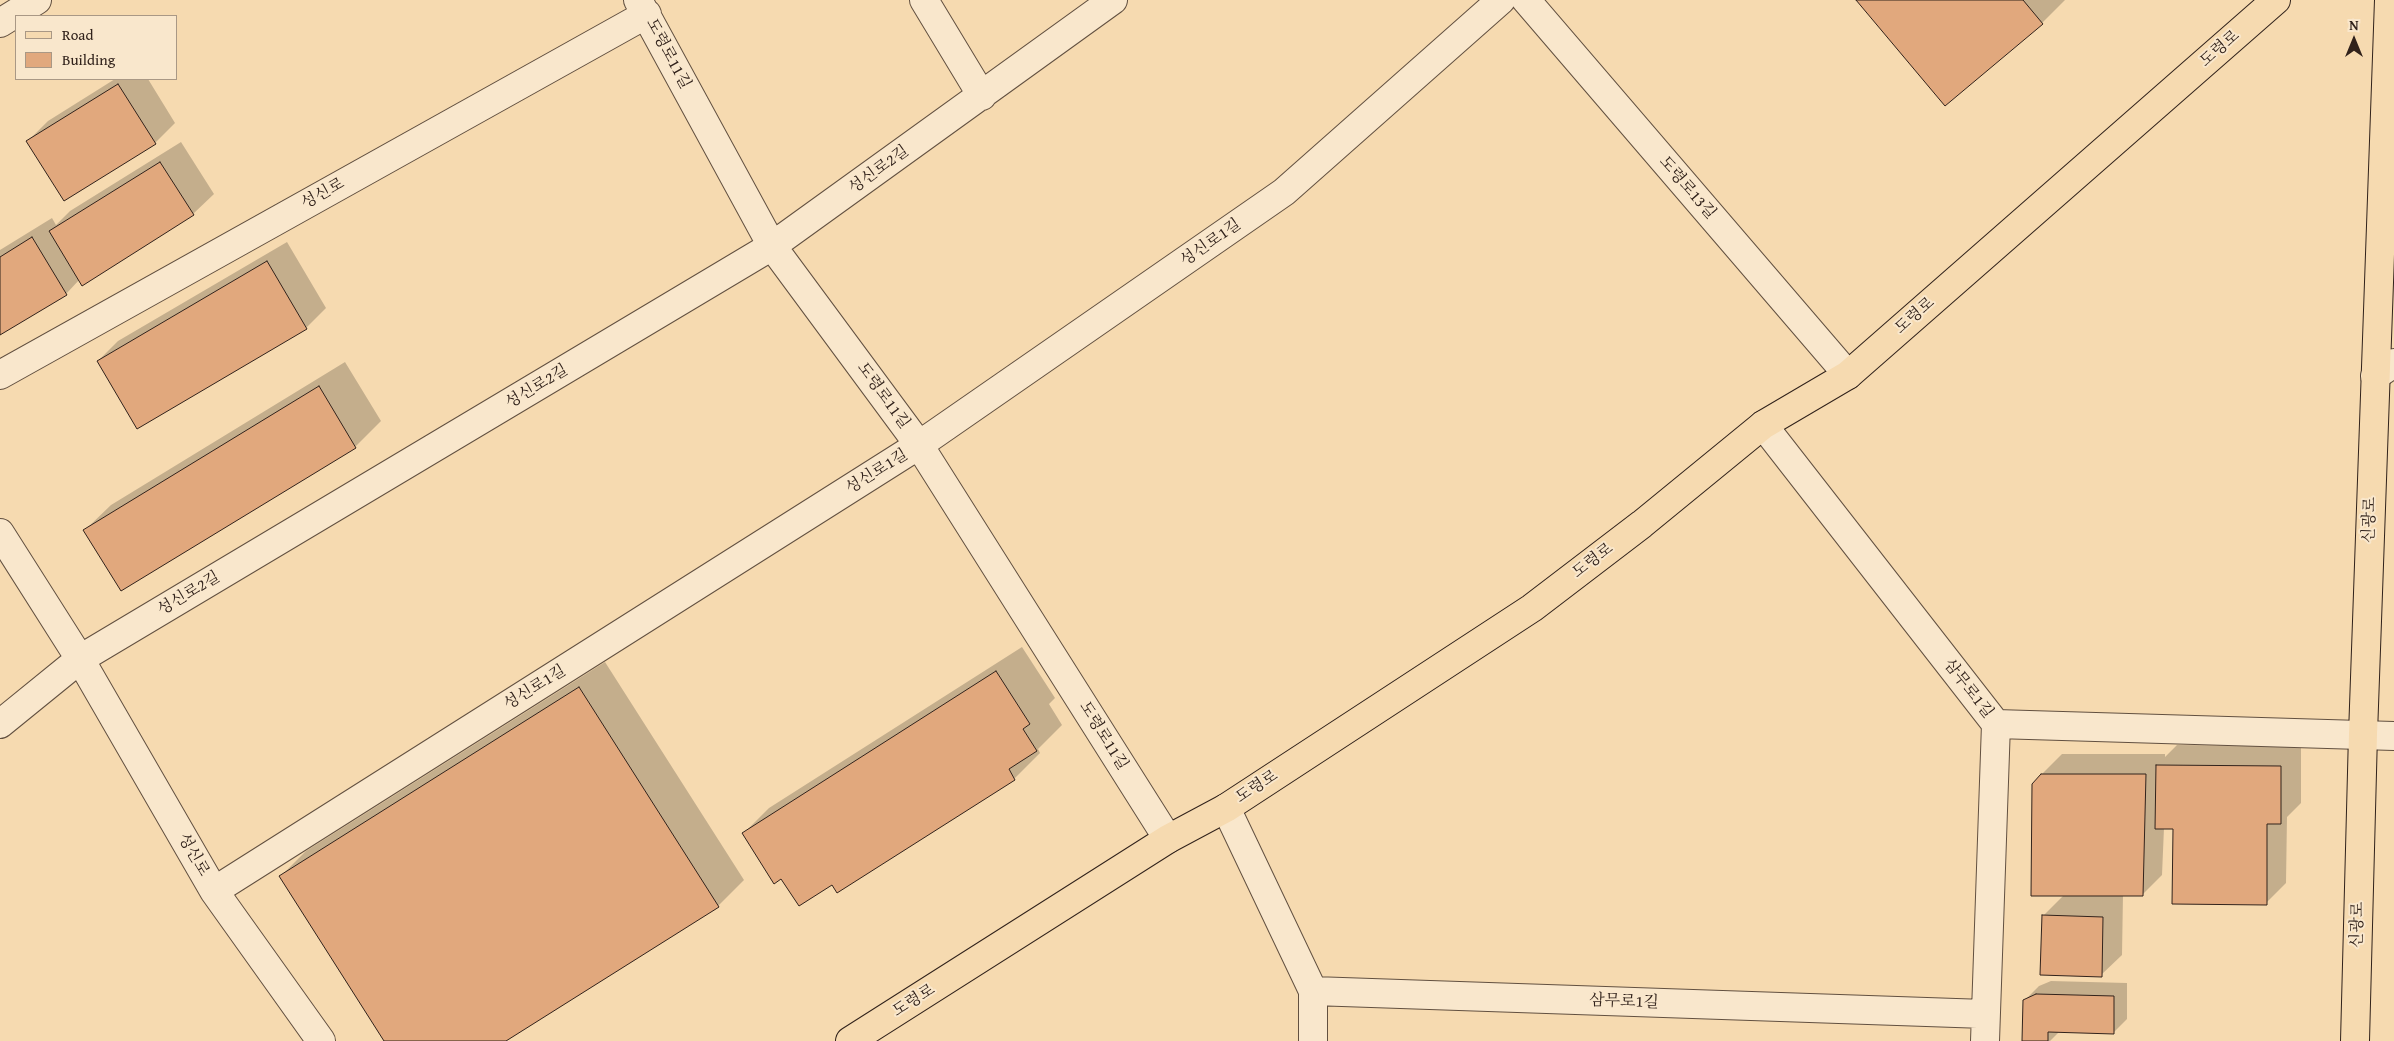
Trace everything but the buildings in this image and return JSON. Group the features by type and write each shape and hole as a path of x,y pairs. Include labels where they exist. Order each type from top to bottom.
{"main road":[{"name":"도령로","path":"850,1041 1168,839 1226,808 1532,608 1642,524 1764,425 1848,375 2276,0"},
{"name":"신광로","path":"2355,1041 2363,734 2385,370 2389,0"}],"street":[{"path":"0,23 37,0"},
{"path":"924,0 982,96"},
{"name":"성신로2길","path":"80,659 772,246 1114,0"},
{"name":"성신로1길","path":"214,891 919,445 1284,192 1501,0"},
{"name":"도령로13길","path":"1526,0 1848,375"},
{"name":"도령로11길","path":"642,7 772,246 919,445 1168,839"},
{"name":"성신로","path":"0,375 642,7"},
{"name":"삼무로1길","path":"1764,425 1996,724 1985,1041"},
{"name":"성신로","path":"0,534 80,659 214,891 321,1041"},
{"path":"0,724 80,659"},
{"path":"1996,724 2394,736"},
{"path":"1226,808 1313,991 1312,1041"},
{"name":"삼무로1길","path":"1313,991 1985,1014"}]}
